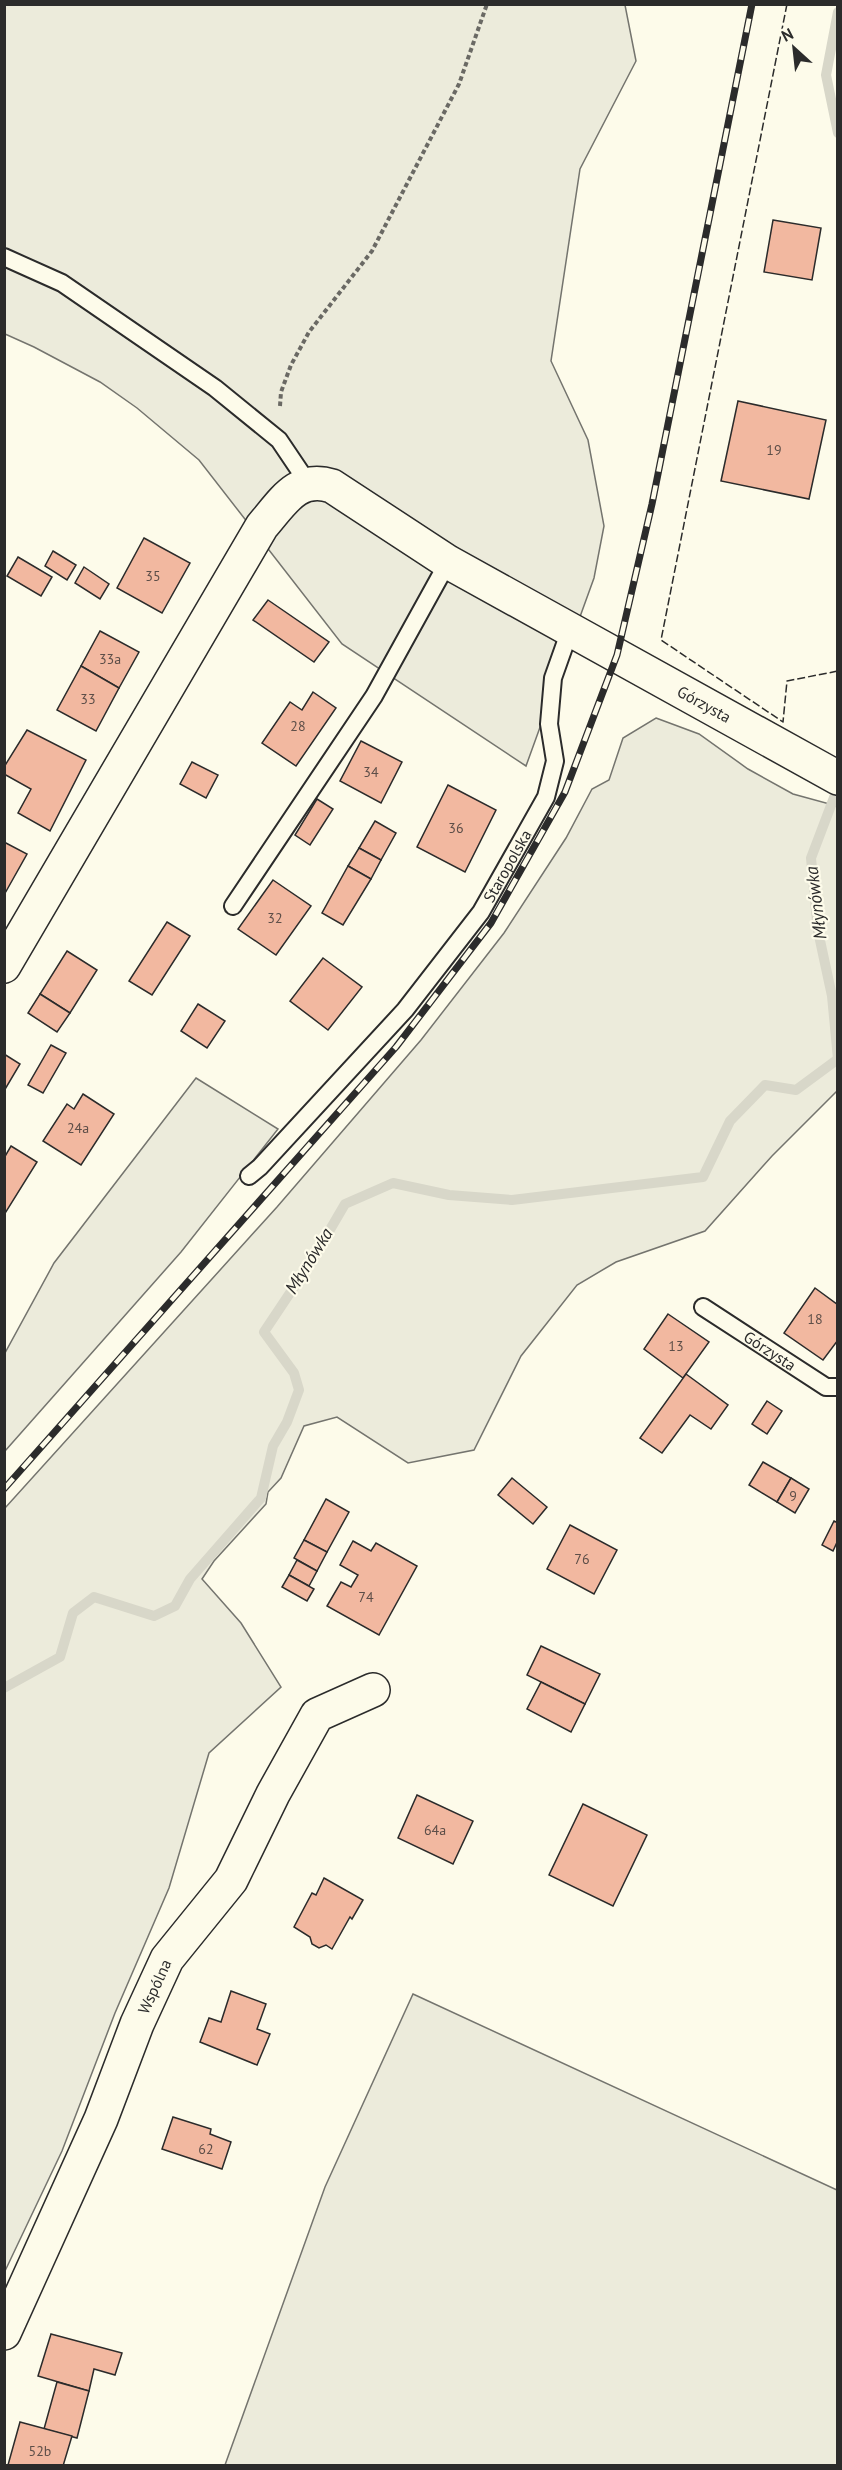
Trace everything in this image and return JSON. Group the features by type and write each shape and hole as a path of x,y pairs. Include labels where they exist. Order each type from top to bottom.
{"street":[{"path":"4,966 262,526 294,491 308,483 321,482 332,486 448,562 570,630"},
{"name":"Górzysta","path":"570,630 831,775"},
{"name":"Wspólna","path":"4,2333 101,2119 137,2024 167,1959 231,1880 273,1794 317,1715 373,1690"}],"lane":[{"path":"4,257 62,283 215,388 279,440 308,483"},
{"path":"233,906 374,696 448,562"},
{"name":"Staropolska","path":"255,1172 405,1010 481,912 546,797 555,761 549,724 553,678 570,630"},
{"name":"Górzysta","path":"704,1307 826,1387 837,1387"}],"path":[{"path":"279,440 281,392 291,365 309,332 372,251 459,84 488,4"}],"shaded area":[{"path":"5,5 625,5 636,61 580,169 551,361 588,440 604,526 594,578 526,766 342,644 199,460 137,408 100,382 5,334"},
{"path":"656,718 699,734 748,769 793,794 837,806 837,1091 772,1156 705,1231 616,1262 577,1285 521,1356 474,1450 408,1463 337,1417 304,1426 281,1478 268,1492 266,1504 214,1561 202,1579 241,1623 281,1687 209,1753 169,1888 115,2013 62,2151 5,2271 5,1508 277,1207 421,1040 504,933 566,838 592,789 609,780 623,738"},
{"path":"196,1078 278,1129 181,1252 5,1451 5,1353 54,1263"},
{"path":"413,1994 837,2190 837,2465 225,2465 325,2187"}],"building":[{"path":"773,220 821,228 812,280 764,272"},
{"path":"738,401 826,420 809,499 721,481"},
{"path":"144,538 190,563 162,613 117,588"},
{"path":"53,551 76,565 67,580 45,566"},
{"path":"18,557 52,577 41,596 7,576"},
{"path":"84,567 109,584 100,599 75,583"},
{"path":"268,600 329,642 314,662 253,620"},
{"path":"100,631 139,652 119,688 81,666"},
{"path":"81,666 119,688 96,731 57,710"},
{"path":"313,692 336,708 296,766 262,743 290,702 302,710"},
{"path":"27,730 86,760 50,831 18,813 31,789 4,774 4,767"},
{"path":"361,741 402,762 381,803 340,781"},
{"path":"192,762 218,775 206,798 180,784"},
{"path":"448,785 496,810 465,872 417,847"},
{"path":"317,799 333,809 310,845 295,835"},
{"path":"375,821 396,833 381,860 359,848"},
{"path":"4,842 27,854 4,895"},
{"path":"359,848 381,860 371,879 348,866"},
{"path":"348,866 371,879 343,925 322,913"},
{"path":"273,880 311,906 276,955 238,929"},
{"path":"167,922 190,936 152,995 129,981"},
{"path":"67,951 97,970 70,1013 40,994"},
{"path":"323,958 362,987 328,1030 290,1001"},
{"path":"40,994 70,1013 57,1032 28,1013"},
{"path":"198,1004 225,1021 207,1048 181,1031"},
{"path":"51,1045 66,1053 43,1093 28,1085"},
{"path":"4,1054 20,1064 4,1091"},
{"path":"83,1094 114,1114 81,1165 43,1141 67,1104 74,1109"},
{"path":"11,1146 37,1162 4,1215 4,1158"},
{"path":"815,1288 838,1305 838,1340 823,1360 784,1333"},
{"path":"668,1314 709,1342 683,1378 644,1349"},
{"path":"686,1374 728,1405 711,1429 690,1415 662,1453 640,1438"},
{"path":"767,1401 782,1411 767,1434 752,1424"},
{"path":"763,1462 791,1478 777,1502 749,1485"},
{"path":"512,1478 547,1507 533,1524 498,1495"},
{"path":"791,1478 809,1489 795,1513 777,1502"},
{"path":"326,1499 349,1512 327,1552 304,1540"},
{"path":"834,1521 838,1523 838,1540 833,1551 822,1545"},
{"path":"570,1525 617,1550 594,1594 547,1569"},
{"path":"304,1540 327,1552 317,1571 294,1558"},
{"path":"353,1541 371,1551 376,1543 417,1566 379,1635 327,1606 341,1582 351,1587 358,1575 340,1565"},
{"path":"297,1560 317,1571 309,1586 289,1575"},
{"path":"289,1575 314,1589 307,1601 282,1587"},
{"path":"541,1646 600,1674 585,1704 527,1675"},
{"path":"541,1682 585,1704 571,1732 527,1709"},
{"path":"417,1795 473,1821 453,1864 398,1838"},
{"path":"583,1804 647,1835 613,1906 549,1875"},
{"path":"324,1878 363,1900 352,1919 350,1917 332,1949 326,1945 319,1948 312,1944 310,1937 294,1927 312,1893 316,1895"},
{"path":"231,1991 266,2004 257,2029 270,2034 257,2065 200,2042 209,2018 221,2022"},
{"path":"173,2117 211,2129 210,2134 231,2142 222,2169 162,2149"},
{"path":"51,2334 122,2353 115,2375 94,2369 89,2391 38,2376"},
{"path":"57,2382 89,2391 77,2438 44,2429"},
{"path":"20,2422 72,2436 63,2466 8,2465"}],"waterway":[{"name":"Młynówka","path":"838,12 826,75 838,133"},
{"name":"Młynówka","path":"838,787 811,858 818,931 832,996 838,1059"},
{"name":"Młynówka","path":"4,1688 60,1657 73,1613 94,1597 154,1616 175,1606 190,1579 261,1498 273,1446 287,1422 299,1390 294,1373 264,1332 314,1257 345,1204 393,1183 449,1195 512,1200 703,1177 730,1121 765,1085 796,1090 838,1059"}],"railway":[{"path":"4,1489 396,1047 491,923 565,792 617,655 652,504 752,4"}],"fence":[{"path":"787,4 661,640 783,722 787,681 838,671"}]}
